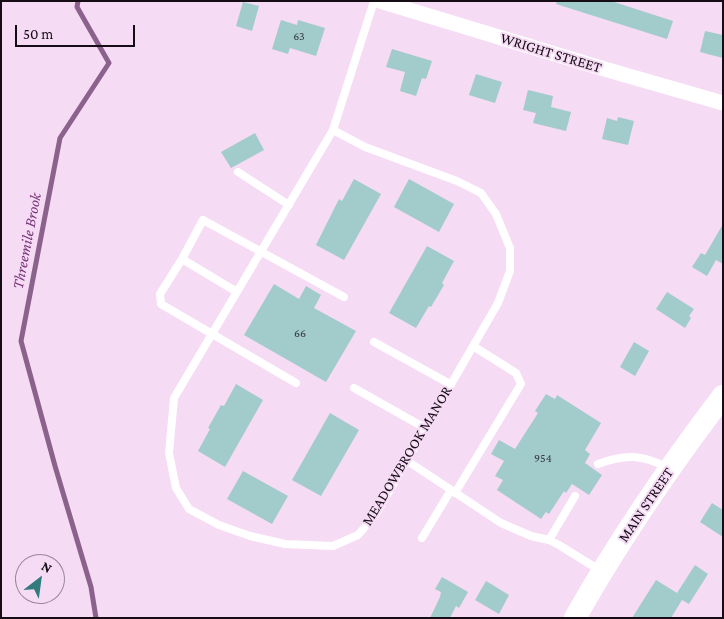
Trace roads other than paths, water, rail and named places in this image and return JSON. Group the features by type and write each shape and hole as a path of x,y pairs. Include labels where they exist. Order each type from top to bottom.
{"main road":[{"name":"MAIN STREET","path":"576,618 621,540 669,469 722,398"}],"street":[{"name":"WRIGHT STREET","path":"380,1 601,68 723,102"}],"lane":[{"name":"MEADOWBROOK MANOR","path":"333,130 364,147 458,181 481,193 496,214 510,248 510,271 498,303 376,514 358,536 333,546 285,544 250,536 219,525 190,509 176,488 169,453 174,398 333,130 374,1"},
{"path":"238,172 289,205"},
{"path":"296,383 161,304 160,294 203,220 344,297"},
{"path":"182,259 237,292"},
{"path":"374,342 450,384"},
{"path":"422,538 521,384 516,373 473,346"},
{"path":"354,388 425,428"},
{"path":"598,464 615,458 632,456 652,459 669,469"},
{"path":"406,460 501,523 531,536 550,540 602,572"},
{"path":"550,540 575,496"}],"waterway":[{"name":"Threemile Brook","path":"78,1 77,7 109,63 60,138 21,341 55,466 91,587 96,618"}]}
